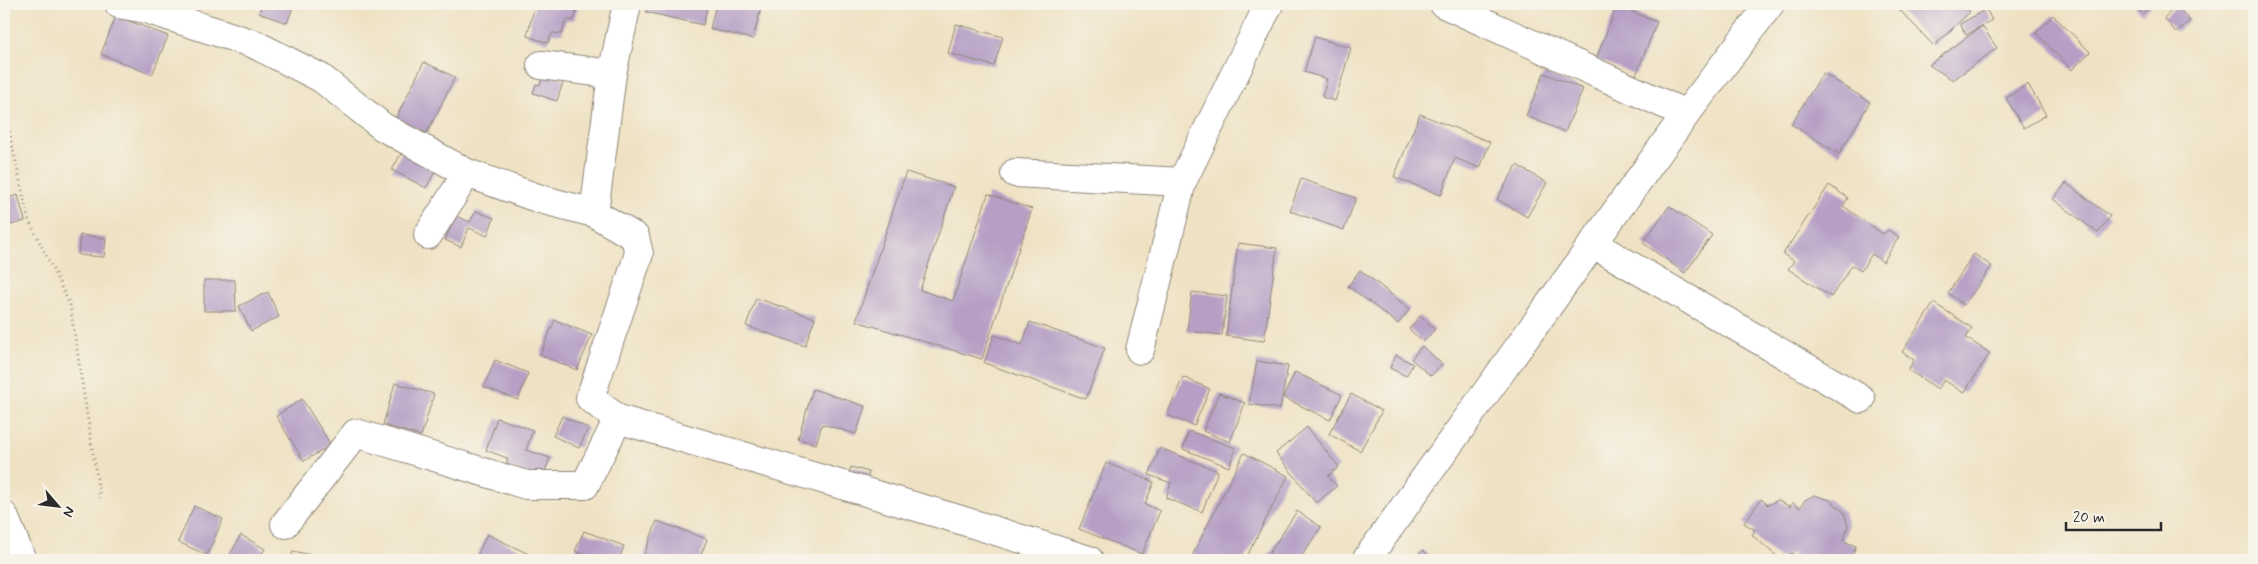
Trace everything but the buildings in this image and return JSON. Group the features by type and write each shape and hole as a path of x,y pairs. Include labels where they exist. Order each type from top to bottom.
{"street":[{"path":"119,4 146,10 254,44 321,78 383,127 467,174 540,199 594,213 635,236 639,254 590,398 618,419 954,518 1089,560"},
{"path":"594,213 612,74 627,4"},
{"path":"1140,350 1182,182 1269,4"},
{"path":"1444,4 1686,114"},
{"path":"1366,560 1686,114 1770,4"},
{"path":"541,65 612,74"},
{"path":"1015,173 1182,182"},
{"path":"428,235 467,174"},
{"path":"1593,244 1862,399"},
{"path":"285,524 356,433 526,485 585,485 618,419"},
{"path":"4,516 22,560"}],"path":[{"path":"4,107 28,218 70,305 100,498"}]}
